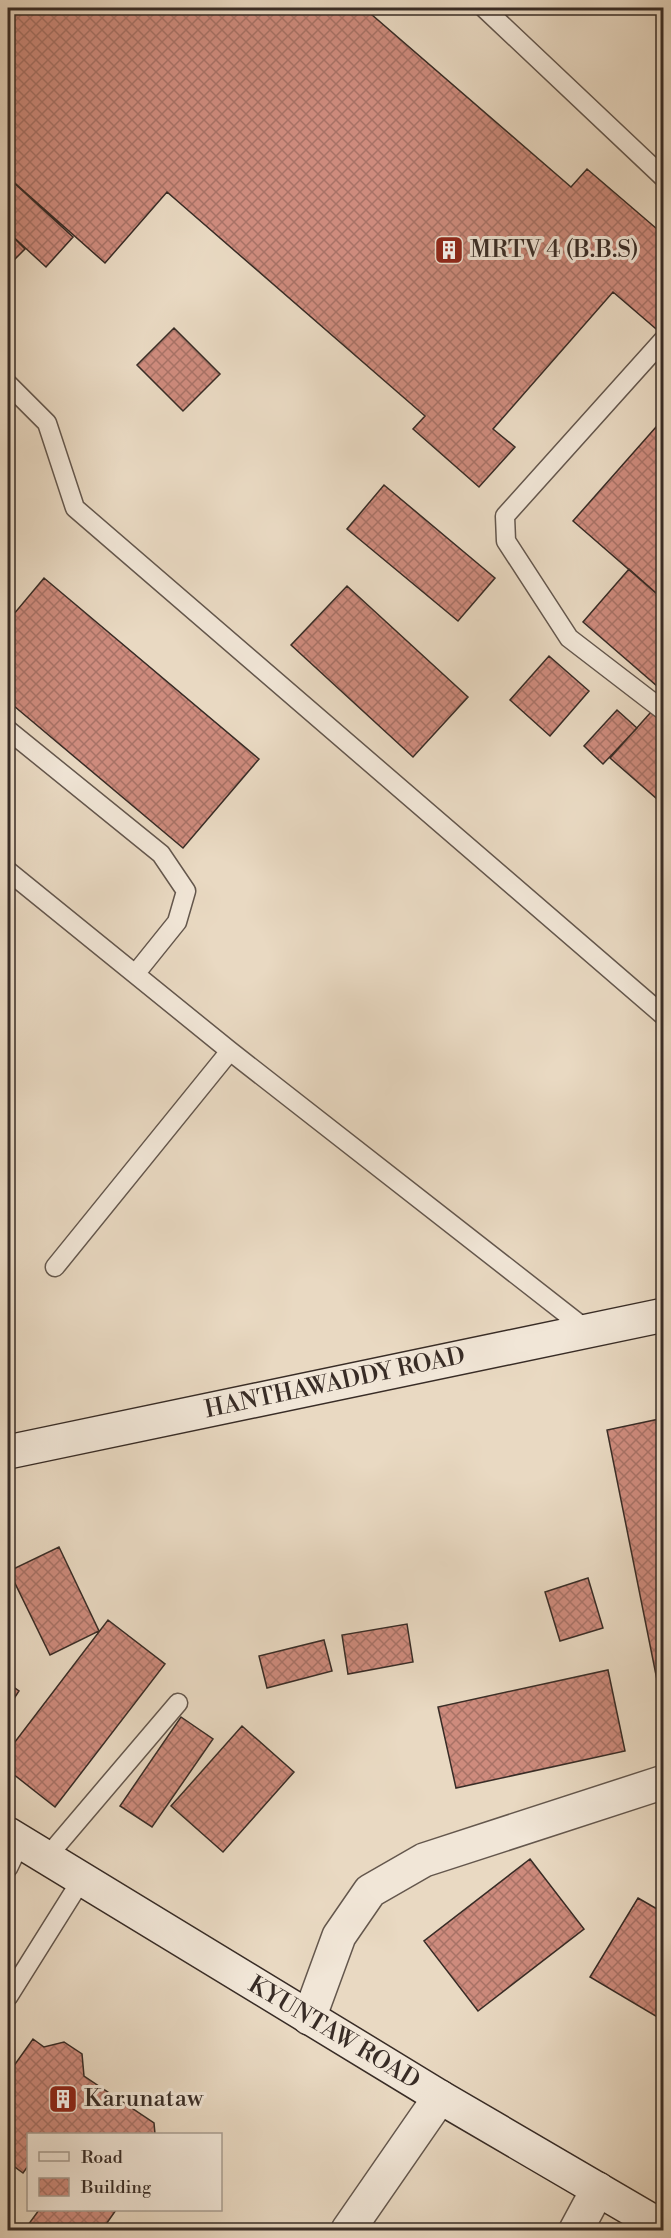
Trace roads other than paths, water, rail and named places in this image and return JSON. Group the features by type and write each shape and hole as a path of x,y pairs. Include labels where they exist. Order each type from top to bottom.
{"street":[{"name":"HANTHAWADDY ROAD","path":"8,1452 663,1315"},
{"path":"309,2018 339,1936 370,1891 424,1860 663,1782"},
{"name":"KYUNTAW ROAD","path":"21,1850 82,1879 440,2097 663,2228"},
{"path":"348,2230 440,2097"},
{"path":"576,2230 598,2188"}],"lane":[{"path":"484,8 663,178"},
{"path":"663,339 505,516 506,541 570,638 663,711"},
{"path":"8,384 47,423 75,508 663,1016"},
{"path":"8,730 161,854 186,891 177,922 136,973"},
{"path":"8,871 230,1051 587,1330"},
{"path":"55,1267 230,1051"},
{"path":"21,1850 178,1703"},
{"path":"8,1997 82,1879"}],"place":[{"name":"MRTV 4 (B.B.S)","path":"449,250"},
{"name":"Karunataw","path":"63,2099"}]}
